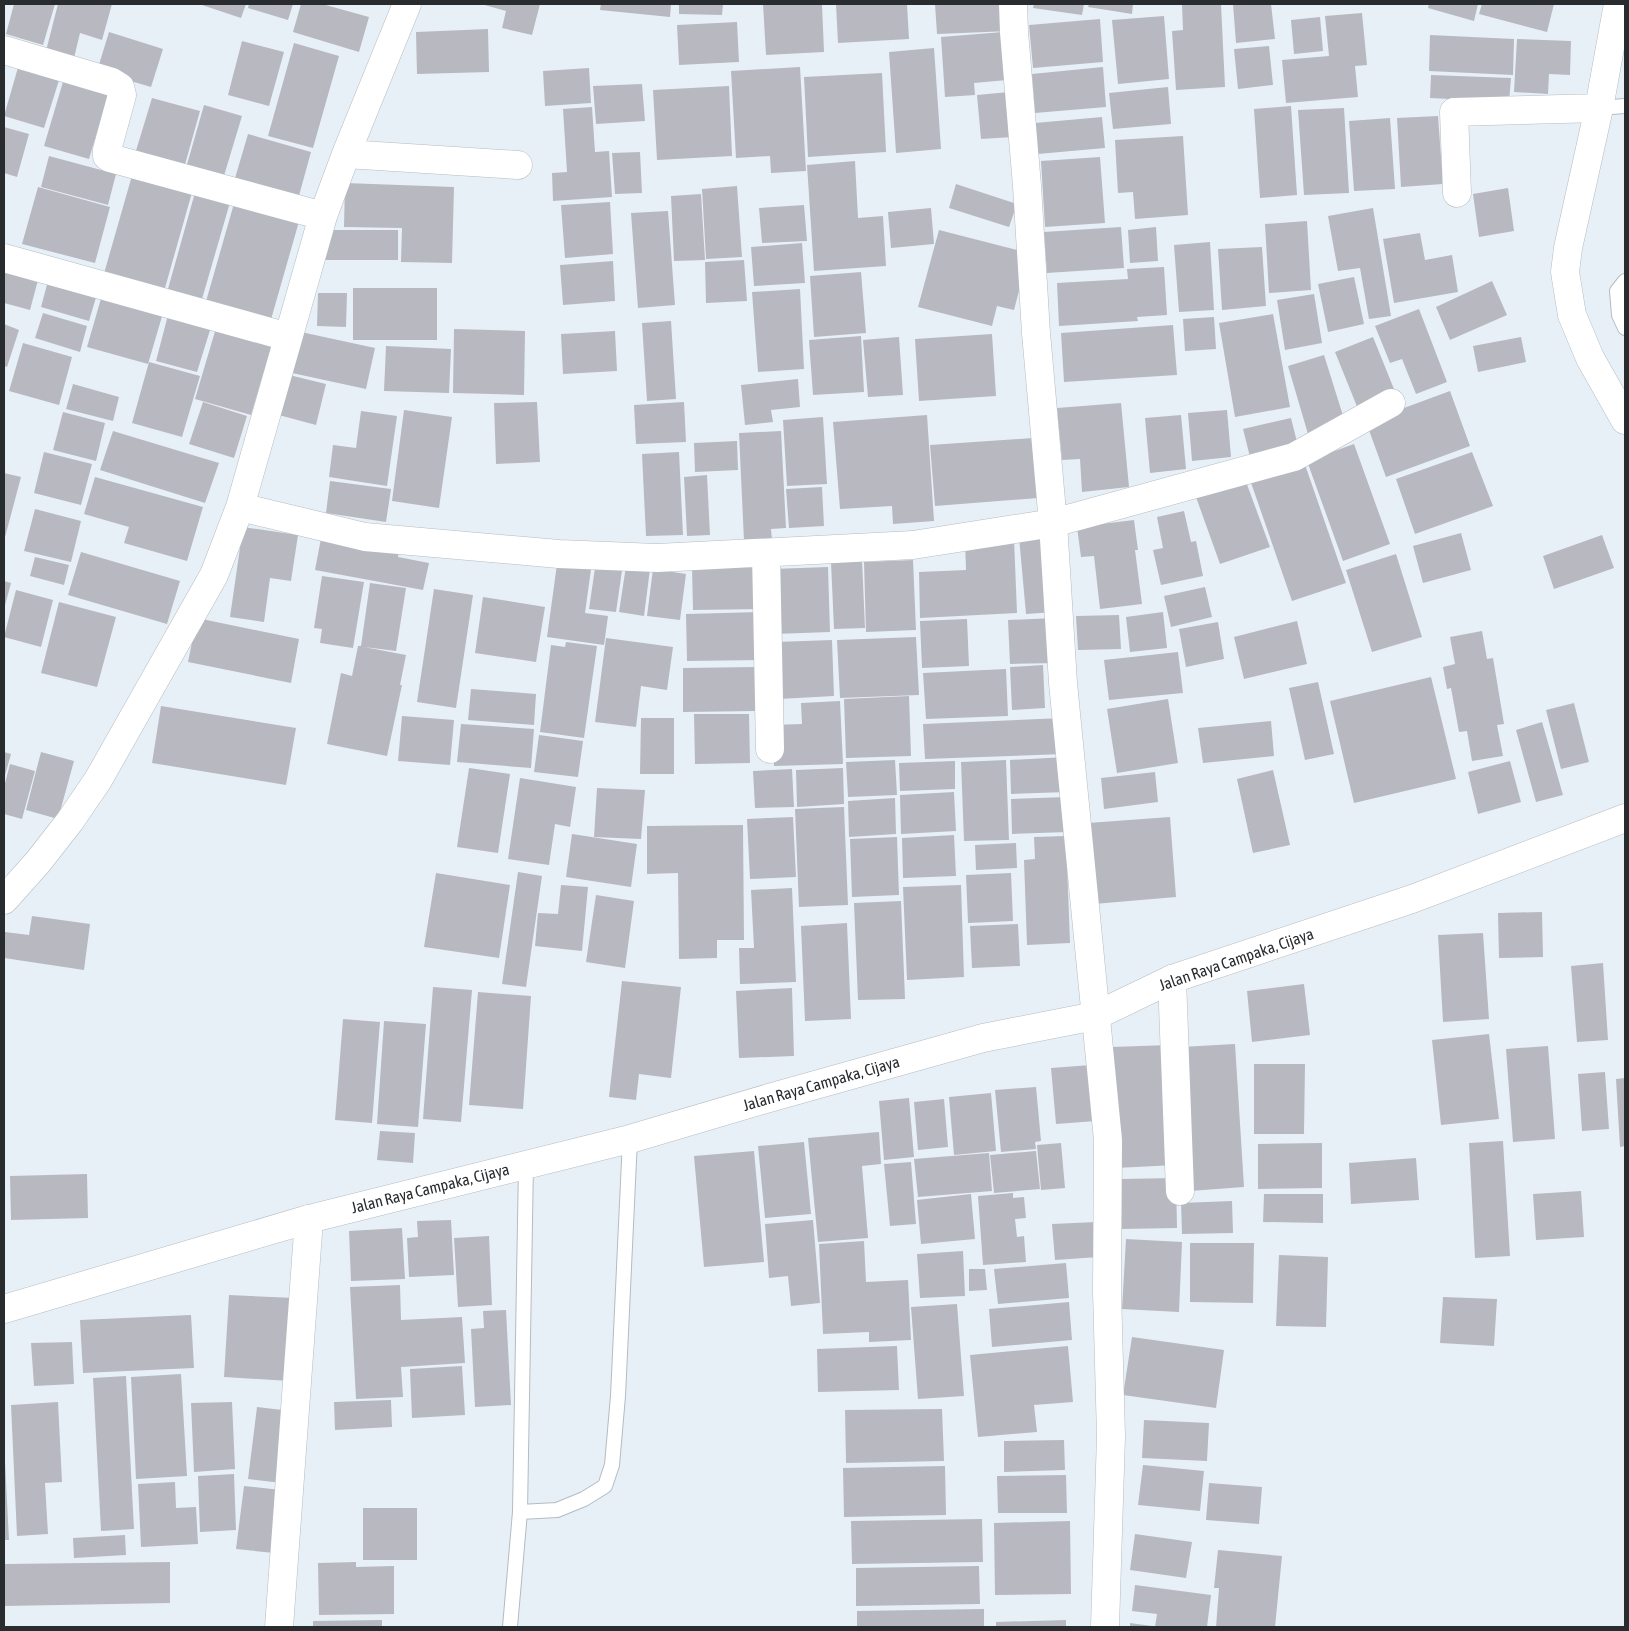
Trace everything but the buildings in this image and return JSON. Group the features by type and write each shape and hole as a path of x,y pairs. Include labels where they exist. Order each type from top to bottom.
{"street":[{"path":"4,900 38,862 98,780 214,575 240,508 323,216 407,4"},
{"path":"1013,4 1036,333 1053,524 1063,683 1108,1140 1107,1291 1111,1436 1104,1627"},
{"path":"1618,4 1612,107 1568,248 1565,272 1572,315 1590,358 1625,420"},
{"path":"4,50 112,82 120,87 122,95 107,150 107,156 110,158 323,216"},
{"path":"1457,194 1454,112 1612,107"},
{"path":"346,154 518,166"},
{"path":"4,258 288,337"},
{"path":"240,508 366,537 559,554 657,558 913,546 1053,524 1294,456 1391,403"},
{"path":"766,553 770,749"},
{"name":"Jalan Raya Campaka, Cijaya","path":"4,1309 309,1219 630,1139 983,1038 1095,1016 1172,979 1412,899 1625,818"},
{"path":"1172,979 1180,1191"},
{"path":"279,1627 309,1219"}],"lane":[{"path":"1625,281 1617,291 1619,315 1625,328"},
{"path":"520,1512 557,1510 584,1499 604,1486 612,1465 618,1396 630,1139"},
{"path":"510,1627 520,1512 526,1164"}]}
